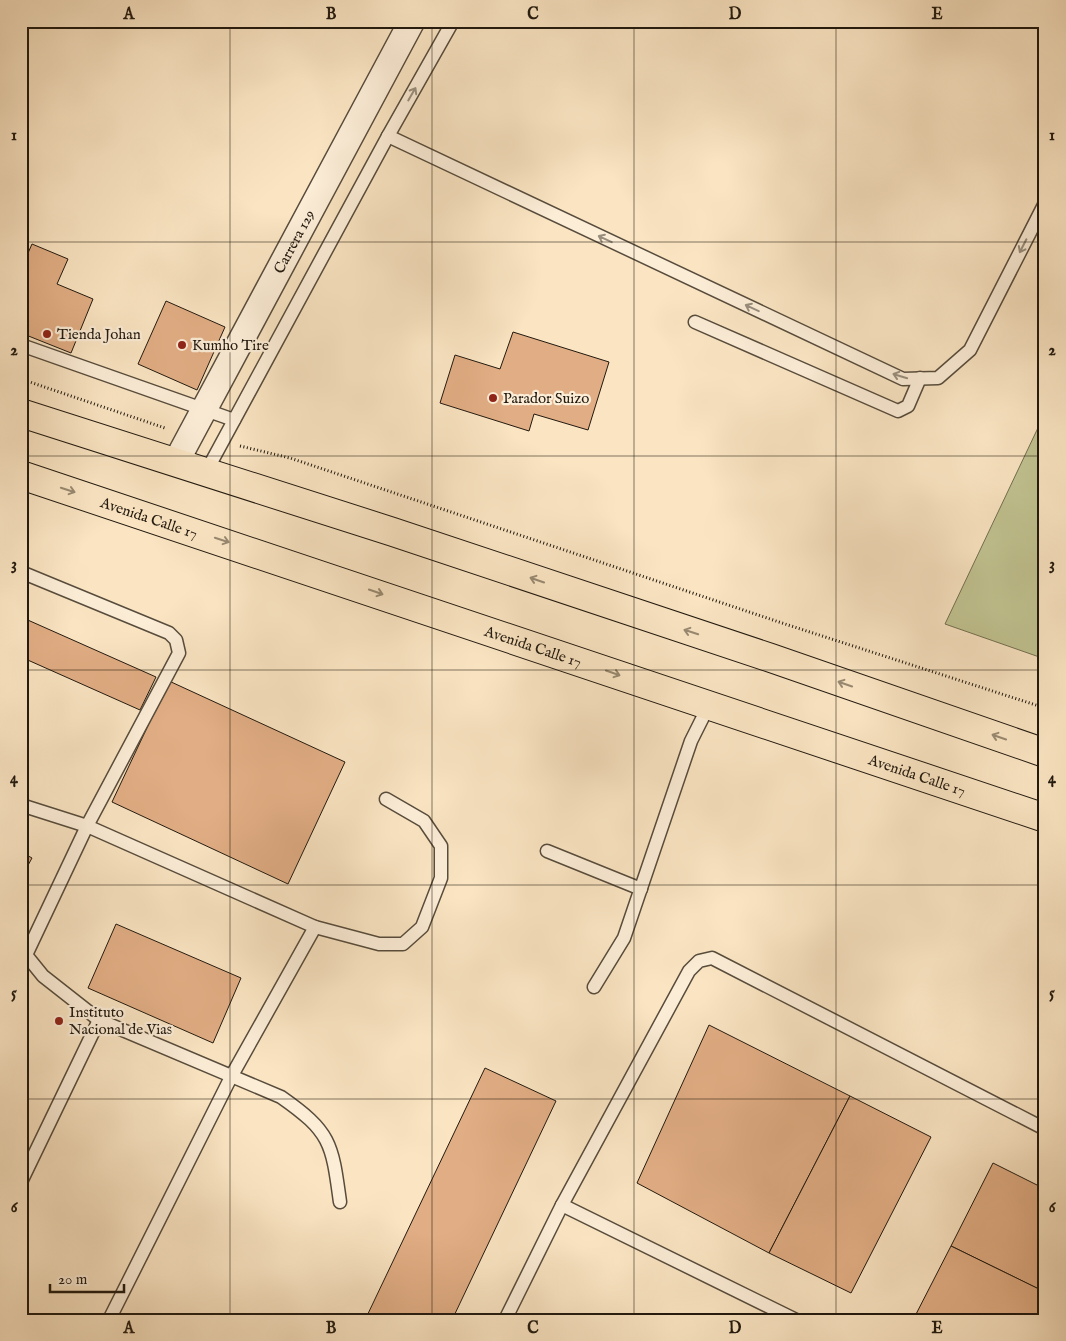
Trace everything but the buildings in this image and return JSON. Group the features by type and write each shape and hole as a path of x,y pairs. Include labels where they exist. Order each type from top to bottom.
{"main road":[{"path":"21,413 176,462 762,655 1045,754"},
{"name":"Avenida Calle 17","path":"21,475 367,589 1045,818"}],"street":[{"name":"Carrera 129","path":"176,462 412,21"}],"lane":[{"path":"206,472 388,136 453,21"},
{"path":"388,136 903,379 938,378 970,350 1045,203"},
{"path":"695,322 898,411 908,406 920,378"},
{"path":"21,345 234,420"},
{"path":"21,572 170,633 176,640 179,653 176,662 86,826 24,953 43,976 99,1020 281,1097 305,1114 326,1136 334,1158 340,1202"},
{"path":"594,987 624,938 691,741 709,705"},
{"path":"21,805 86,826 315,927 379,944 403,944 422,927 441,878 441,846 424,821 386,800"},
{"path":"547,851 641,888"},
{"path":"109,1320 231,1077 315,927"},
{"path":"506,1320 562,1205 689,971 699,961 712,958 1045,1129"},
{"path":"21,1182 99,1020"},
{"path":"562,1205 796,1320"}],"path":[{"path":"21,380 156,426 191,434"},
{"path":"222,442 290,458 772,620 1045,708"}],"green space":[{"path":"1045,413 1045,659 945,624"}],"place":[{"name":"Tienda Johan","path":"47,334"},
{"name":"Kumho Tire","path":"182,345"},
{"name":"Parador Suizo","path":"493,398"},
{"name":"Instituto Nacional de Vias","path":"59,1021"}]}
